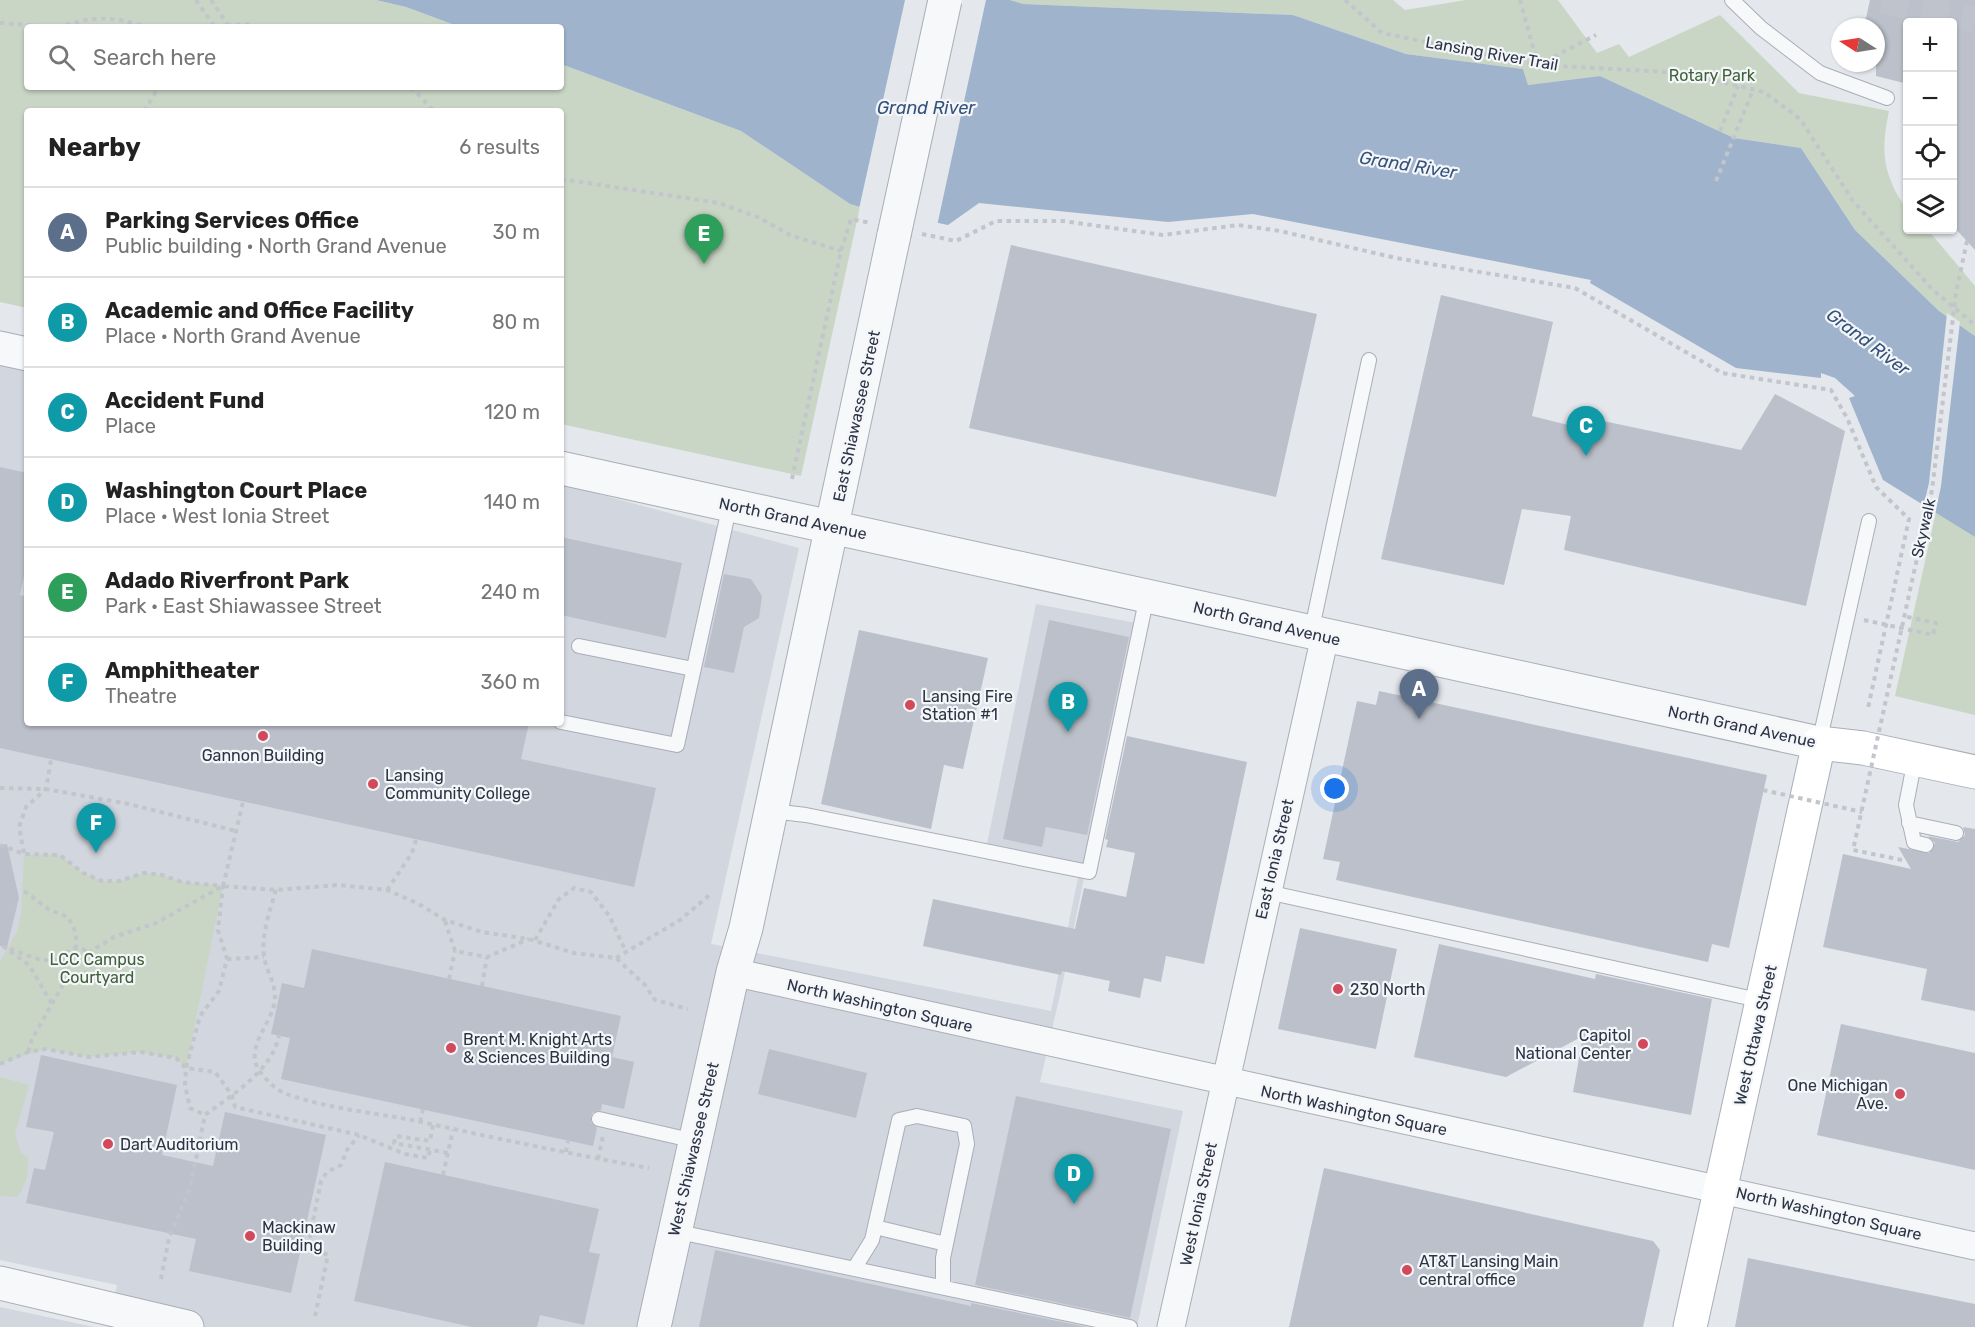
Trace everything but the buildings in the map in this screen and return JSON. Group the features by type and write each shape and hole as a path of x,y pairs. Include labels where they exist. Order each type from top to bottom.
{"main road":[{"name":"North Grand Avenue","path":"1819,742 1975,772"},
{"name":"West Ottawa Street","path":"1690,1327 1819,742"}],"street":[{"name":"East Shiawassee Street","path":"734,972 772,811 945,0"},
{"path":"0,348 24,353"},
{"name":"North Grand Avenue","path":"564,469 833,526 1318,635 1819,742"},
{"name":"East Ionia Street","path":"1224,1082 1267,892 1318,635"},
{"name":"North Washington Square","path":"734,972 1975,1246"},
{"name":"West Shiawassee Street","path":"654,1327 734,972"},
{"name":"West Ionia Street","path":"1171,1327 1224,1082"},
{"path":"0,1283 135,1322 187,1327"}],"lane":[{"path":"1732,0 1761,28 1820,72 1887,98"},
{"path":"1318,635 1369,360"},
{"path":"564,723 677,745 730,504"},
{"path":"1819,742 1869,521"},
{"path":"772,811 806,815 1089,872 1147,596"},
{"path":"579,646 693,669"},
{"path":"1915,759 1906,805 1914,842 1926,845"},
{"path":"1909,823 1956,833"},
{"path":"1267,892 1762,1001"},
{"path":"854,1269 872,1239 899,1120 917,1116 964,1126 968,1144 943,1258 943,1287"},
{"path":"599,1119 695,1141"},
{"path":"875,1227 946,1244"},
{"path":"675,1231 1130,1327"}],"path":[{"path":"196,0 213,24"},
{"path":"211,0 228,24"},
{"name":"Lansing River Trail","path":"1345,0 1382,33 1538,65 1684,73 1764,92 1800,119 1861,210 1932,290 1975,326"},
{"path":"1520,0 1538,65 1596,35"},
{"path":"67,24 88,18 121,18 138,24"},
{"path":"0,23 24,25"},
{"path":"1720,131 1738,86"},
{"path":"146,108 157,90"},
{"path":"414,90 431,108"},
{"path":"1716,182 1753,90"},
{"path":"564,179 719,203 760,218 790,236 841,251"},
{"path":"792,479 841,251 851,219 896,231 956,241 996,221 1063,221 1163,235 1238,225 1280,231 1396,258 1575,288 1722,373 1832,390"},
{"name":"Skywalk","path":"1902,860 1853,850 1932,490 1956,293 1967,241"},
{"path":"1886,624 1933,635 1936,623 1903,616"},
{"path":"24,854 19,827 26,807 46,789 51,760"},
{"path":"0,788 46,789 129,804 236,831"},
{"path":"1763,790 1862,812"},
{"path":"205,1115 190,1108 185,1085 186,1068 200,1016 219,991 227,959 218,930 223,886 243,802"},
{"path":"387,890 412,854 416,840"},
{"path":"0,844 24,854 60,855 83,873 102,881 119,880 144,873 162,875 182,882 276,890 338,885 387,890 417,903 445,920 482,932 535,940 574,953 616,958 645,985 655,1000 688,1009"},
{"path":"88,953 114,937 156,923 223,886"},
{"path":"535,940 559,899 574,888 591,892 610,917 626,952"},
{"path":"276,890 267,919 264,957 273,980 275,994 268,1023 259,1035 254,1060 259,1071 275,1089 292,1096 649,1168"},
{"path":"24,891 50,910 68,917 76,933 76,948"},
{"path":"616,958 680,920 712,893"},
{"path":"445,920 455,951 449,979"},
{"path":"455,951 487,957 529,939"},
{"path":"52,1005 29,966 3,946 40,960 63,960"},
{"path":"76,948 88,953 92,962 89,970 78,977 69,974 64,968 63,960 68,952 76,948"},
{"path":"227,959 264,957"},
{"path":"482,986 487,957"},
{"path":"28,1052 32,1039 69,974"},
{"path":"161,1279 169,1238 190,1188 205,1115 259,1071 276,1052 279,1035"},
{"path":"0,1064 28,1052 46,1049 88,1057 140,1052 176,1058 186,1068 215,1072 232,1095 235,1107 359,1135 417,1156 428,1158 430,1150"},
{"path":"420,1122 423,1109"},
{"path":"434,1125 430,1141 396,1136 394,1143 448,1153"},
{"path":"443,1175 453,1130"},
{"path":"315,1316 328,1255 315,1249 309,1242 321,1181 327,1172 340,1165 347,1150 359,1135"},
{"path":"566,1152 568,1140"}],"shaded area":[{"name":"Lansing Community College","path":"0,342 24,347 24,726 564,726 564,485 799,548 711,944 1051,1011 1081,863 987,844 1036,604 1136,623 1062,986 1040,1082 1183,1111 1137,1327 108,1327 117,1285 0,1260"},
{"path":"0,1307 94,1327 0,1327"}],"green space":[{"path":"0,0 376,0 406,7 452,24 24,24 24,90 564,90 564,65 741,131 850,204 860,207 801,476 564,425 564,108 24,108 24,307 0,302"},
{"name":"Rotary Park","path":"1010,0 1393,0 1405,10 1466,0 1558,0 1597,53 1619,44 1629,57 1720,15 1799,93 1889,111 1885,155 1894,189 1903,204 1903,234 1931,234 1975,286 1975,336 1939,311 1855,230 1801,148 1734,138 1600,76 1528,85 1523,69 1406,54 1293,15 1023,4"},
{"path":"1936,512 1975,537 1975,715 1895,696"},
{"name":"LCC Campus Courtyard","path":"24,854 60,855 83,873 102,881 119,881 144,873 162,875 182,882 223,886 186,1068 176,1058 140,1052 89,1057 46,1049 0,1063 0,961 17,932 21,915"},
{"path":"0,1077 29,1085 15,1134 21,1153 28,1157 26,1178 18,1197 0,1196"}],"water":[{"name":"Grand River","path":"376,0 1010,0 1023,4 1293,15 1406,54 1523,69 1528,85 1600,76 1734,138 1801,148 1855,230 1939,311 1975,336 1975,537 1883,480 1849,398 1855,396 1835,378 1821,373 1821,378 1736,368 1590,283 1591,280 1253,214 1168,222 979,203 948,225 860,207 850,204 741,131 564,65 564,24 452,24 406,7"}],"pier":[{"path":"905,0 986,0 937,226 859,209"},
{"path":"1947,313 1960,322 1941,486 1935,515 1923,508 1929,483"}],"tunnel":[{"path":"1882,0 1975,20"}],"place":[{"name":"Adado Riverfront Park","path":"704,264"},
{"name":"Accident Fund","path":"1586,456"},
{"name":"Lansing Fire Station #1","path":"910,705"},
{"name":"Parking Services Office","path":"1419,719"},
{"name":"Academic and Office Facility","path":"1068,732"},
{"name":"Gannon Building","path":"263,736"},
{"name":"Lansing Community College","path":"373,784"},
{"name":"Amphitheater","path":"96,853"},
{"name":"230 North","path":"1338,989"},
{"name":"Capitol National Center","path":"1643,1044"},
{"name":"Brent M. Knight Arts & Sciences Building","path":"451,1048"},
{"name":"One Michigan Ave.","path":"1900,1094"},
{"name":"Dart Auditorium","path":"108,1144"},
{"name":"Washington Court Place","path":"1074,1204"},
{"name":"Mackinaw Building","path":"250,1236"},
{"name":"AT&T Lansing Main central office","path":"1407,1270"}]}
